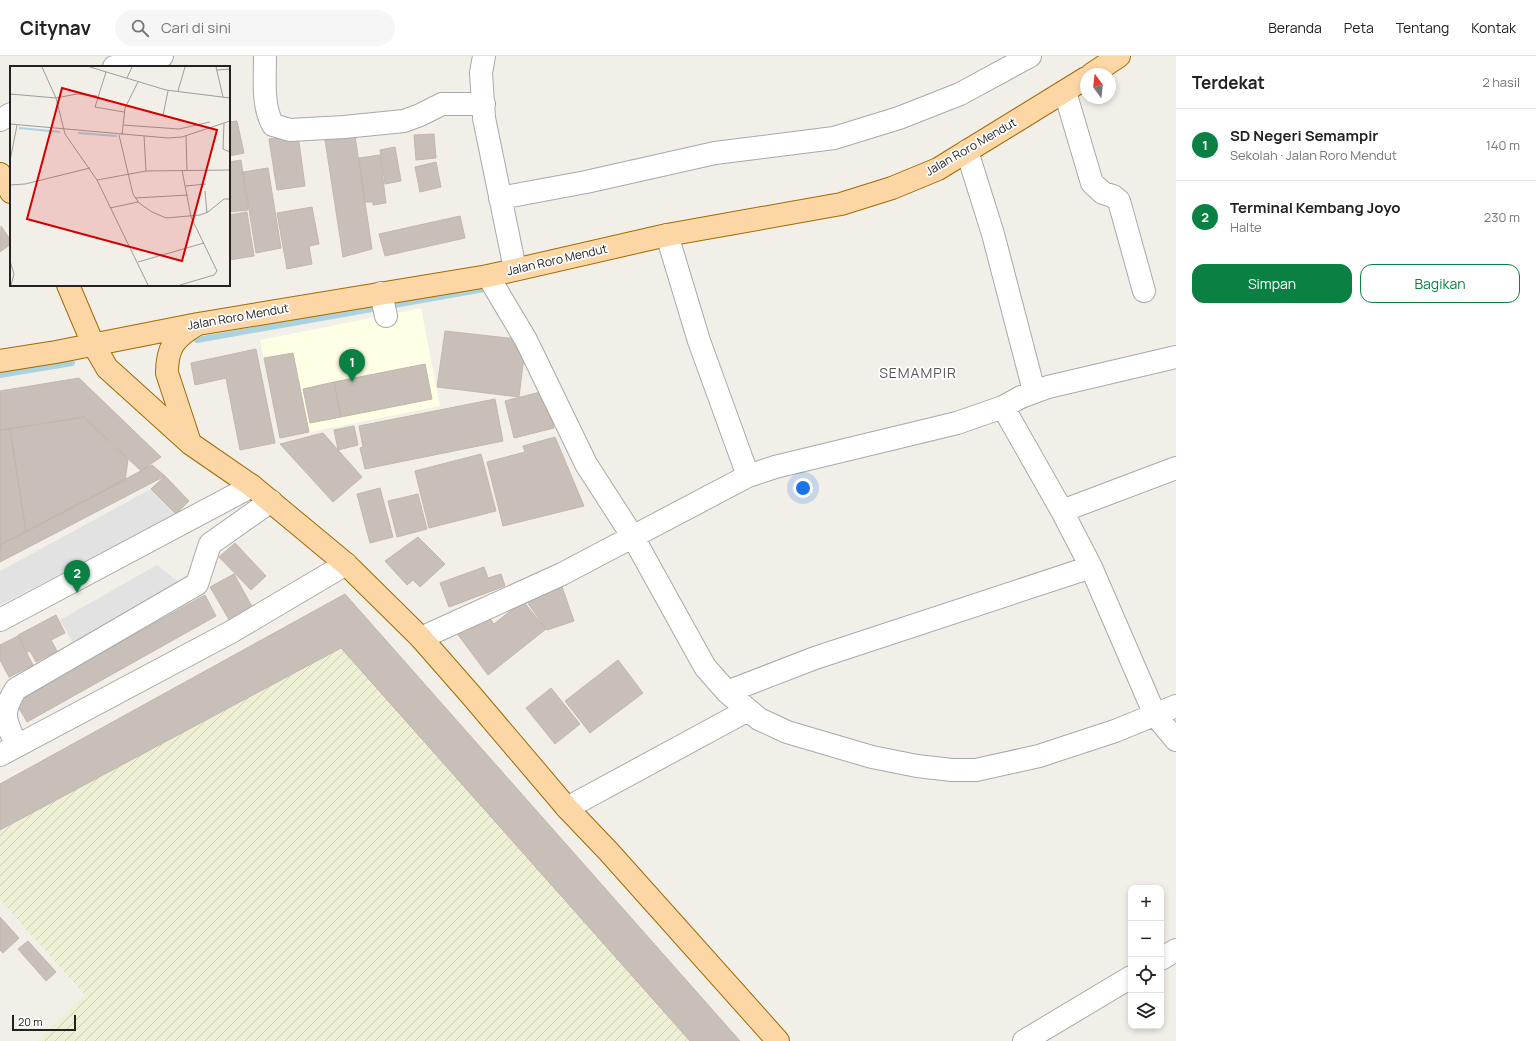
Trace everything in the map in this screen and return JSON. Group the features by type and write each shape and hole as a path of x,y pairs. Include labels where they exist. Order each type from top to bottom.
{"main road":[{"path":"1101,68 1119,56"},
{"name":"Jalan Roro Mendut","path":"0,361 56,352 198,324 383,303 515,269 667,235 841,204 892,188 938,169 1080,82"},
{"path":"0,174 10,190"},
{"path":"68,286 93,344 107,368 191,444 252,486 346,564 421,638 472,694 567,808 609,852 778,1041"},
{"path":"191,444 167,373 167,361 171,347 181,334 198,324"}],"street":[{"path":"118,66 162,56"},
{"path":"265,56 266,102 269,118 273,125 290,130 344,127 404,120 420,115 442,104 484,104"},
{"path":"484,56 481,73 484,118 505,229 515,269"},
{"path":"501,203 715,153 834,138 899,118 960,94 1030,56"},
{"path":"1065,92 1092,183 1104,193 1114,196 1119,201 1144,291"},
{"path":"0,120 10,115"},
{"path":"967,151 993,234 1034,391"},
{"path":"667,235 699,341 748,476"},
{"path":"488,276 526,340 586,464 632,538 705,666 727,692 759,719 787,732 872,757 917,766 952,770 976,770 1039,756 1155,715 1176,706"},
{"path":"421,638 562,574 748,476 775,467 957,423 1003,407 1034,391 1176,357"},
{"path":"1003,407 1062,511 1091,567 1155,715 1176,740"},
{"path":"1062,511 1176,468"},
{"path":"0,620 252,486"},
{"path":"271,501 210,544 197,584 16,689 6,703 5,719 9,751 231,632 346,564"},
{"path":"727,692 815,658 1091,567"},
{"path":"567,808 748,710"},
{"path":"1164,957 1176,950"},
{"path":"1024,1041 1128,979"}],"shaded area":[{"path":"421,308 440,406 280,438 260,340"},
{"path":"151,489 176,514 0,605 0,571"},
{"path":"157,565 179,582 73,642 60,620"},
{"path":"341,648 690,1041 36,1041 85,995 0,900 0,830"}],"building":[{"path":"237,121 244,153 230,156 230,122"},
{"path":"434,134 436,158 416,160 414,135"},
{"path":"298,135 305,186 277,190 269,139"},
{"path":"355,136 372,249 343,257 325,140"},
{"path":"395,147 401,181 385,184 380,150"},
{"path":"380,155 386,203 373,205 373,202 365,202 359,158"},
{"path":"241,160 248,210 230,212 230,162"},
{"path":"436,162 441,187 420,192 415,167"},
{"path":"268,168 281,248 256,253 243,172"},
{"path":"312,207 319,244 309,246 312,264 287,269 277,213"},
{"path":"247,212 254,256 230,260 230,215"},
{"path":"460,216 465,238 385,256 379,234"},
{"path":"1,226 10,240 10,245 0,252"},
{"path":"445,331 526,340 519,397 437,387"},
{"path":"256,349 275,443 240,450 226,378 195,385 191,363"},
{"path":"293,353 309,432 280,438 264,358"},
{"path":"425,364 432,399 341,417 334,382"},
{"path":"79,378 161,457 141,471 84,417 0,430 0,391"},
{"path":"334,382 341,417 310,423 303,389"},
{"path":"544,391 554,428 514,438 505,401"},
{"path":"495,399 503,441 365,469 360,448 363,447 359,426"},
{"path":"84,417 128,460 125,480 26,532 10,429"},
{"path":"354,426 358,445 338,450 334,430"},
{"path":"10,429 26,532 0,545 0,430"},
{"path":"323,433 362,477 333,502 280,444"},
{"path":"555,437 584,506 503,526 487,462 525,452 523,446"},
{"path":"481,454 496,511 429,528 415,471"},
{"path":"152,465 165,476 0,562 0,545"},
{"path":"165,476 189,501 176,514 151,489"},
{"path":"380,488 393,537 370,543 357,494"},
{"path":"418,494 427,529 397,537 388,501"},
{"path":"418,537 445,564 420,587 413,580 407,585 385,561"},
{"path":"235,543 266,576 251,590 219,557"},
{"path":"484,567 488,578 501,574 505,586 449,607 440,583"},
{"path":"234,574 254,610 231,623 210,587"},
{"path":"561,584 574,621 547,630 525,599"},
{"path":"345,594 740,1041 690,1041 341,648 0,830 0,784"},
{"path":"205,595 216,616 27,722 15,701"},
{"path":"523,601 546,629 488,675 453,628 484,611 494,624"},
{"path":"56,615 65,633 51,640 57,651 36,662 30,651 27,652 18,635"},
{"path":"18,636 33,665 9,677 0,660 0,645"},
{"path":"618,660 643,693 590,733 565,701"},
{"path":"551,688 580,724 555,744 526,708"},
{"path":"0,917 19,938 3,953 0,950"},
{"path":"28,941 56,972 46,981 18,949"}],"waterway":[{"path":"197,340 490,288"},
{"path":"0,375 72,363"}],"place":[{"name":"SD Negeri Semampir","path":"352,382"},
{"name":"Terminal Kembang Joyo","path":"77,593"}],"district":[{"name":"SEMAMPIR","path":"918,373"}]}
